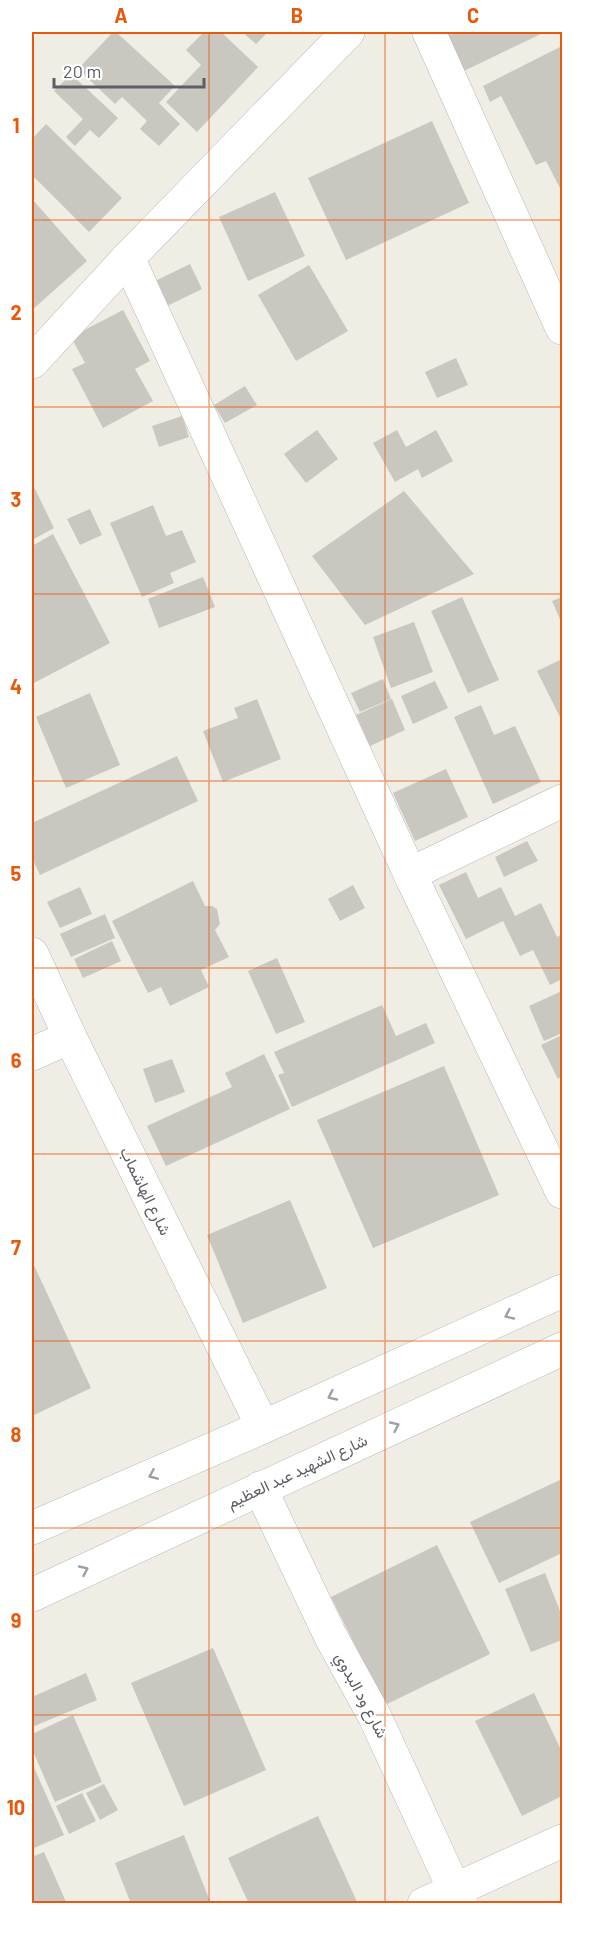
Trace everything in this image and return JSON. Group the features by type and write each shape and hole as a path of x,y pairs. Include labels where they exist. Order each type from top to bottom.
{"street":[{"path":"32,362 128,258 348,32"},
{"path":"429,32 562,328"},
{"path":"128,258 410,874 562,1192"},
{"path":"410,874 562,801"},
{"name":"شارع الهاشماب","path":"32,954 70,1037 263,1427"},
{"path":"32,1054 70,1037"},
{"path":"32,1527 263,1427 562,1291"},
{"name":"شارع الشهيد عبد العظيم","path":"32,1595 562,1349"},
{"name":"شارع ود البدوي","path":"260,1488 331,1637 375,1717 458,1897"},
{"path":"424,1904 458,1897 562,1841"}],"building":[{"path":"113,32 116,32 175,86 159,103 180,124 159,146 140,129 147,121 122,97 115,104 78,69"},
{"path":"204,32 221,32 258,67 197,132 166,102 201,65 186,50"},
{"path":"242,32 268,32 256,44"},
{"path":"445,32 545,32 464,71"},
{"path":"562,46 562,187 560,188 546,161 536,165 501,96 490,102 483,86"},
{"path":"71,74 118,118 99,138 90,130 75,146 66,137 83,119 54,91"},
{"path":"432,121 469,203 346,260 308,178"},
{"path":"46,124 122,198 89,232 32,175 32,139"},
{"path":"275,192 305,256 248,281 219,217"},
{"path":"32,199 87,261 32,310"},
{"path":"190,264 202,289 163,308 151,283"},
{"path":"309,265 348,331 296,361 258,295"},
{"path":"123,310 150,361 135,369 153,401 103,428 72,369 85,363 71,337"},
{"path":"456,358 468,385 437,398 425,372"},
{"path":"245,386 257,405 225,423 214,405"},
{"path":"182,416 189,437 159,447 152,426"},
{"path":"317,430 338,459 306,483 284,454"},
{"path":"397,430 406,447 436,430 453,461 422,478 418,469 395,482 373,443"},
{"path":"32,483 54,528 32,540"},
{"path":"404,491 474,574 365,625 312,556"},
{"path":"153,505 166,536 182,530 196,562 170,573 174,583 142,597 110,523"},
{"path":"90,509 102,535 80,545 67,519"},
{"path":"53,534 110,643 32,684 32,546"},
{"path":"203,577 215,607 159,628 148,599"},
{"path":"462,597 499,680 468,693 431,611"},
{"path":"562,597 562,624 552,601"},
{"path":"414,622 433,672 391,688 373,637"},
{"path":"562,659 562,721 537,671"},
{"path":"383,679 391,699 360,712 351,693"},
{"path":"435,681 448,708 413,724 401,696"},
{"path":"90,693 120,765 66,788 36,717"},
{"path":"257,699 281,759 223,782 203,731 238,718 234,708"},
{"path":"392,699 405,730 370,746 356,715"},
{"path":"481,705 494,735 515,726 541,782 493,804 454,717"},
{"path":"177,756 198,801 40,875 32,858 32,823"},
{"path":"446,769 468,817 415,841 393,793"},
{"path":"527,841 538,861 504,877 495,857"},
{"path":"466,872 478,898 501,887 515,916 541,903 557,937 562,934 562,979 550,985 533,950 520,956 503,921 466,939 439,885"},
{"path":"193,881 205,906 217,909 220,924 215,930 229,957 201,970 209,987 170,1006 161,987 148,993 112,921"},
{"path":"353,885 365,908 340,921 328,899"},
{"path":"80,887 92,914 60,928 47,902"},
{"path":"105,914 115,938 71,957 60,934"},
{"path":"112,941 121,961 83,978 74,959"},
{"path":"277,958 305,1022 276,1034 248,971"},
{"path":"562,991 562,1033 544,1041 529,1006"},
{"path":"382,1005 396,1036 426,1023 435,1043 292,1107 278,1075 284,1073 274,1052"},
{"path":"562,1035 562,1076 558,1079 541,1045"},
{"path":"264,1054 290,1109 166,1166 147,1126 232,1087 225,1073"},
{"path":"172,1059 185,1092 155,1103 143,1069"},
{"path":"444,1066 499,1195 373,1248 317,1120"},
{"path":"290,1200 327,1288 243,1323 207,1235"},
{"path":"32,1261 91,1388 32,1416"},
{"path":"562,1479 562,1553 499,1583 470,1522"},
{"path":"437,1545 490,1654 385,1705 331,1597"},
{"path":"545,1573 562,1616 562,1640 531,1652 505,1589"},
{"path":"213,1648 266,1770 184,1806 131,1683"},
{"path":"86,1673 97,1700 32,1727 32,1697"},
{"path":"534,1693 562,1752 562,1796 522,1816 475,1721"},
{"path":"73,1715 102,1782 55,1802 32,1749 32,1734"},
{"path":"32,1763 64,1835 32,1849"},
{"path":"104,1784 118,1810 100,1820 86,1793"},
{"path":"82,1793 96,1821 69,1834 56,1806"},
{"path":"318,1816 358,1904 249,1904 228,1858"},
{"path":"184,1835 211,1904 131,1904 115,1863"},
{"path":"44,1852 66,1902 62,1904 32,1904 32,1857"}]}
